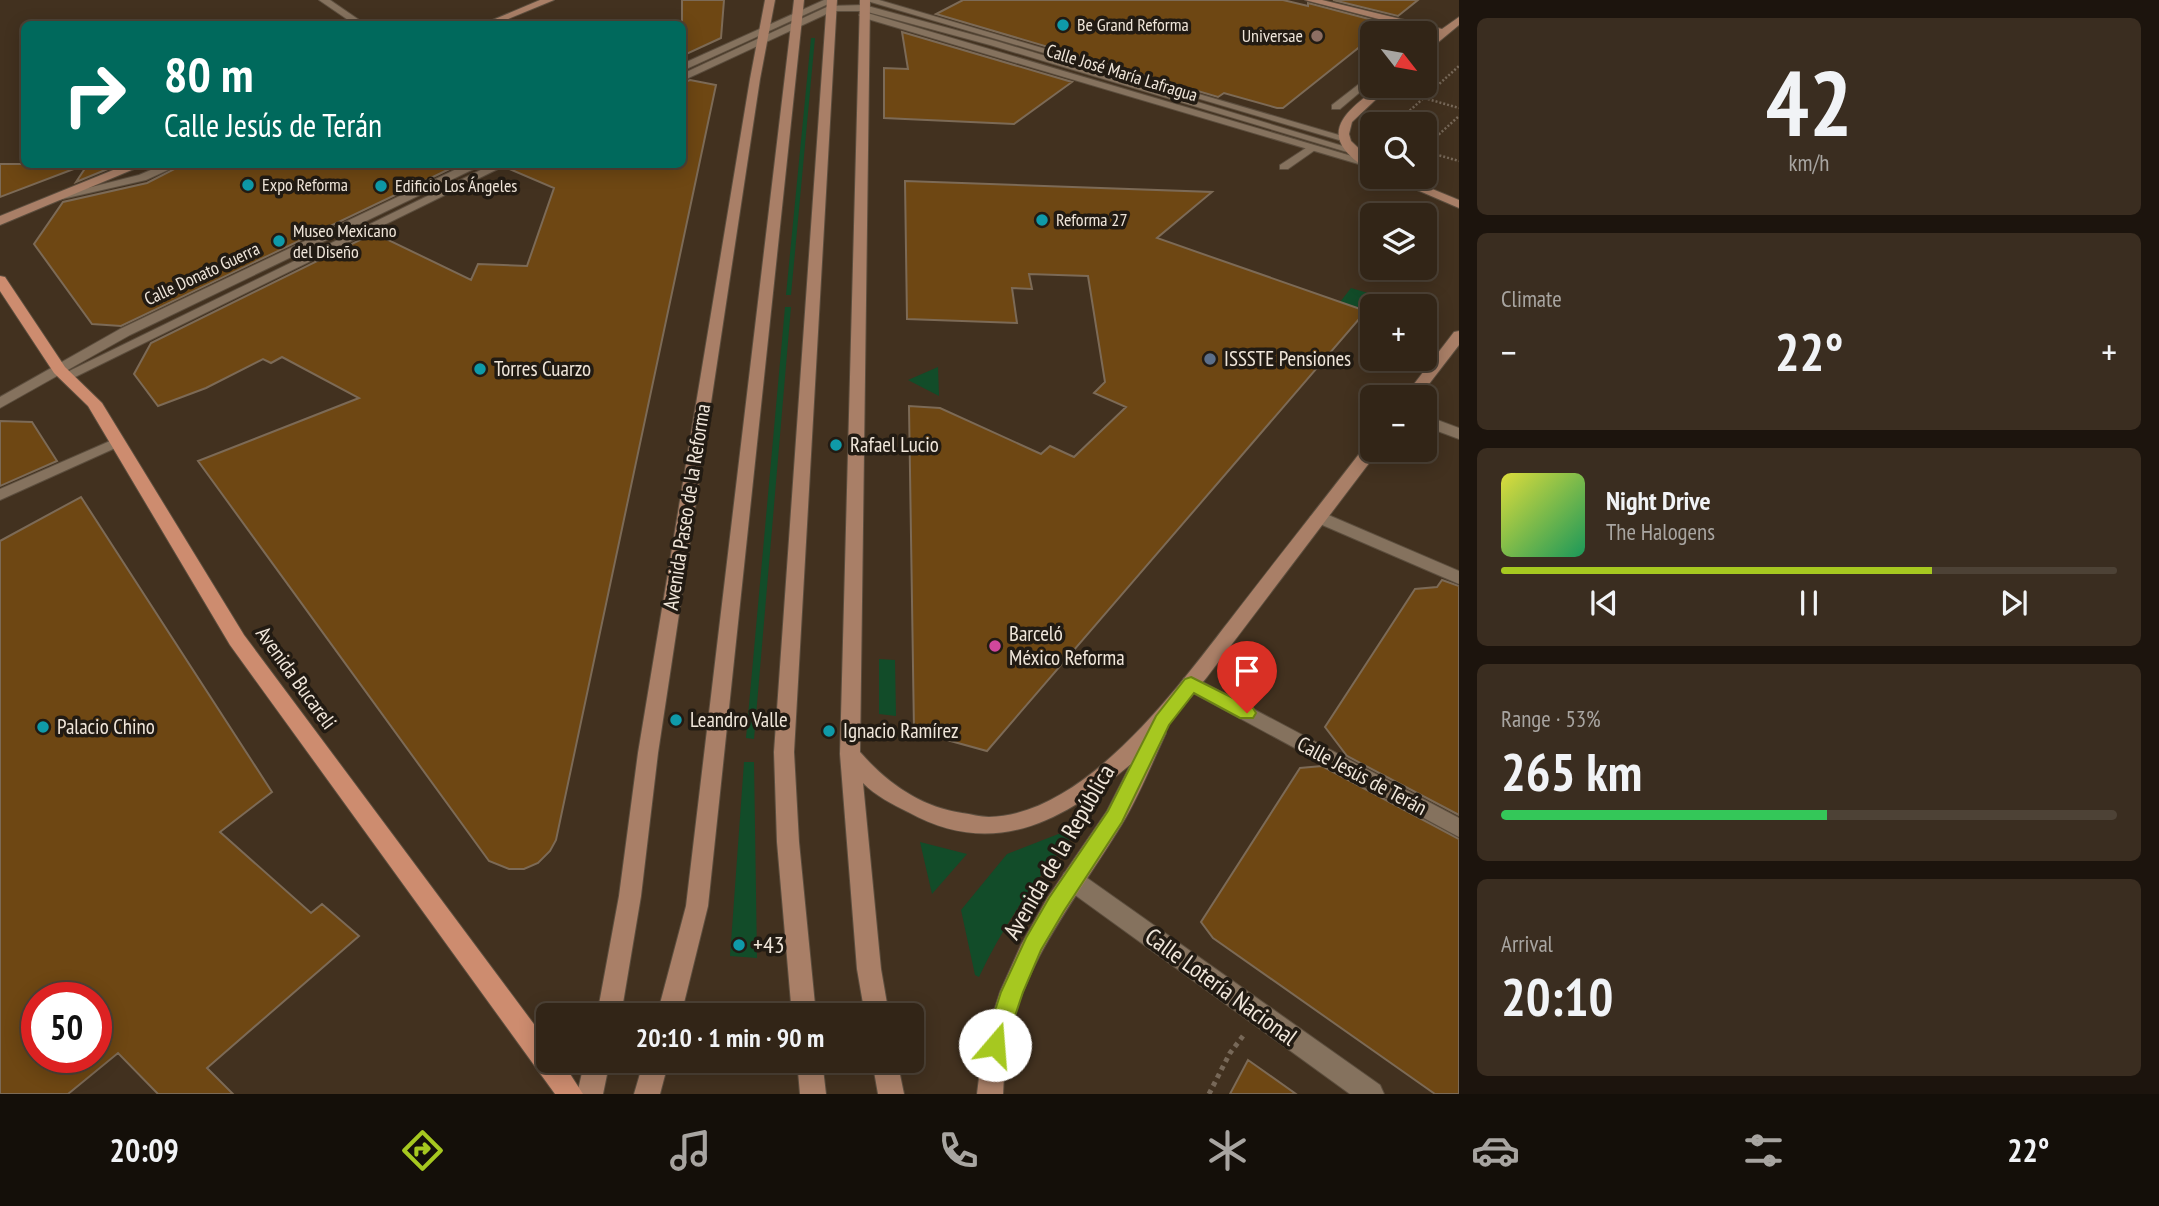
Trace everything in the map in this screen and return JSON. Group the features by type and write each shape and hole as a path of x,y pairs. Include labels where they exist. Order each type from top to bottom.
{"main road":[{"path":"496,21 549,0"},
{"name":"Avenida Paseo de la Reforma","path":"611,1003 762,36 771,0"},
{"path":"1310,0 1445,33"},
{"path":"1358,0 1393,8"},
{"path":"803,1003 788,842 784,752 832,3"},
{"path":"866,6 850,754 869,969 875,1003"},
{"path":"672,1003 697,906 797,14"},
{"path":"1444,20 1457,22"},
{"path":"1437,40 1457,22"},
{"path":"1360,157 1343,138 1342,127 1372,98"},
{"path":"0,221 130,168"},
{"path":"1422,189 1459,204"},
{"name":"Avenida Bucareli","path":"0,280 62,373 94,403 237,640 570,1094"},
{"path":"1420,385 1459,335"},
{"name":"Avenida de la República","path":"850,754 880,786 908,806 960,824 1006,825 1033,819 1072,799 1099,779 1162,721 1361,462"},
{"name":"Avenida de la República","path":"989,1094 995,1045 1012,992 1033,945 1072,880 1115,817 1162,721"},
{"path":"590,1094 595,1073"},
{"path":"648,1094 654,1073"},
{"path":"810,1073 813,1094"},
{"path":"887,1073 891,1094"}],"street":[{"path":"324,0 356,21"},
{"path":"686,66 762,36 797,14 832,3"},
{"name":"Calle José María Lafragua","path":"866,6 1343,138"},
{"name":"Calle José María Lafragua","path":"866,6 1360,163"},
{"name":"Calle Donato Guerra","path":"0,403 62,373 125,332 470,168"},
{"path":"1437,425 1459,434"},
{"path":"1319,517 1459,578"},
{"name":"Calle Jesús de Terán","path":"1191,683 1459,828"},
{"name":"Calle Lotería Nacional","path":"1072,880 1371,1094"}],"lane":[{"path":"832,3 866,6 1351,150"},
{"path":"686,76 762,36"},
{"path":"1336,107 1360,87"},
{"path":"1284,167 1313,148"},
{"path":"58,197 142,178 166,168"},
{"path":"62,373 495,168"},
{"path":"0,495 117,442"}],"path":[{"path":"1437,86 1459,66"},
{"path":"1408,112 1424,98 1459,108"},
{"path":"1437,137 1459,116"},
{"path":"1437,154 1459,161"},
{"path":"1209,1094 1230,1053 1243,1035"}],"green space":[{"path":"811,38 815,38 791,295 786,295"},
{"path":"1351,288 1371,294 1360,294 1360,309 1340,302"},
{"path":"785,307 791,307 754,739 746,738"},
{"path":"938,367 939,396 908,380"},
{"path":"879,659 895,660 896,716 879,714"},
{"path":"744,762 754,762 757,958 730,956"},
{"path":"1081,827 1051,862 1012,917 979,977 975,975 961,910 1007,854"},
{"path":"920,842 967,854 932,894"}],"building":[{"path":"682,0 724,0 721,38 686,54 686,21 682,21"},
{"path":"963,0 1283,0 1308,6 1308,3 1377,21 1360,21 1360,47 1283,108 1277,108 1224,93 1218,97 936,14"},
{"path":"1333,0 1418,0 1398,16"},
{"path":"902,32 1072,82 1014,124 884,118 884,68 908,69"},
{"path":"686,82 716,85 556,840 538,863 524,869 509,869 489,861 198,461 359,398 282,357 271,363 263,359 206,388 158,406 134,374 151,343 374,233 471,280 478,264 527,266 554,188 507,168 686,168"},
{"path":"0,164 21,164 21,168 76,168 0,197"},
{"path":"85,168 110,168 76,182"},
{"path":"176,168 452,168 121,326 92,324 34,244 63,202 147,183"},
{"path":"905,181 1212,192 1157,238 1360,309 1360,318 987,751 914,731 909,406 940,408 1041,454 1050,446 1074,457 1126,407 1094,393 1105,382 1088,276 1029,274 1032,289 1012,288 1017,323 907,319"},
{"path":"0,421 32,422 57,461 0,486"},
{"path":"81,497 272,792 220,832 311,913 322,904 359,936 207,1068 233,1094 158,1094 118,1053 112,1058 112,982 21,982 21,1073 94,1073 68,1094 0,1094 0,541"},
{"path":"1442,580 1459,586 1459,815 1347,756 1325,727 1415,589 1437,587"},
{"path":"1322,766 1459,839 1459,1094 1435,1094 1213,938 1201,922 1300,768"},
{"path":"1248,1060 1296,1094 1230,1094"}],"place":[{"name":"Be Grand Reforma","path":"1063,25"},
{"name":"Universae","path":"1317,36"},
{"name":"Expo Reforma","path":"248,185"},
{"name":"Edificio Los Ángeles","path":"381,186"},
{"name":"Reforma 27","path":"1042,220"},
{"name":"Museo Mexicano del Diseño","path":"279,241"},
{"name":"ISSSTE Pensiones","path":"1210,359"},
{"name":"Torres Cuarzo","path":"480,369"},
{"name":"Rafael Lucio","path":"836,445"},
{"name":"Barceló México Reforma","path":"995,646"},
{"name":"Leandro Valle","path":"676,720"},
{"name":"Palacio Chino","path":"43,727"},
{"name":"Ignacio Ramírez","path":"829,731"},
{"name":"+43","path":"739,945"}],"route":[{"path":"995,1045 1012,992 1033,945 1056,904 1115,817 1162,721 1191,683 1247,713"}]}
